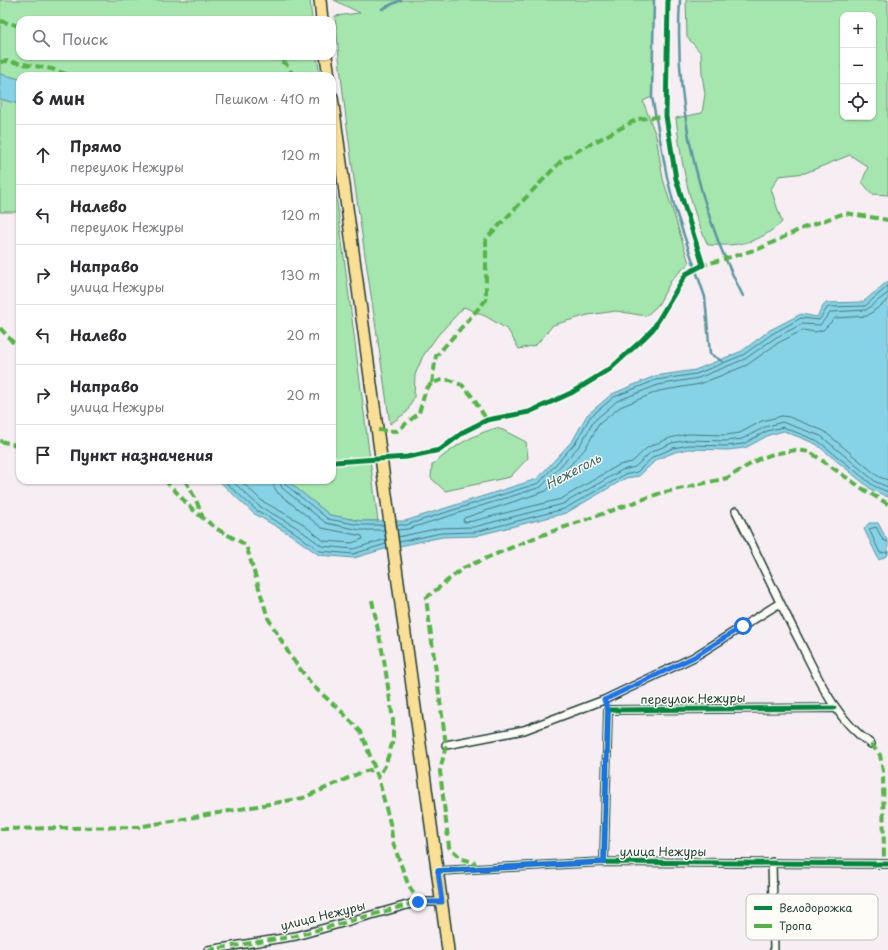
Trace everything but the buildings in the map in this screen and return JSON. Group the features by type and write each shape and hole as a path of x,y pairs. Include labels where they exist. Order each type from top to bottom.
{"main road":[{"path":"320,0 322,16"},
{"path":"327,60 328,72"},
{"path":"336,126 448,950"}],"street":[{"path":"736,511 780,603 834,708 861,737 871,744"},
{"name":"переулок Нежуры","path":"446,745 524,730 604,700 694,657 780,603"},
{"path":"604,700 608,710 604,862"},
{"name":"переулок Нежуры","path":"608,710 834,708"},
{"name":"улица Нежуры","path":"438,871 604,862 888,864"},
{"path":"772,862 773,894"},
{"name":"улица Нежуры","path":"208,950 296,936 418,902 442,902"},
{"path":"774,940 774,950"}],"green space":[{"path":"0,0 310,0 312,16 16,16 16,60 318,60 319,72 16,72 16,78 0,74"},
{"path":"334,0 654,0 652,97 643,101 656,136 663,179 689,263 672,279 658,305 646,316 616,311 588,315 553,325 536,345 519,349 508,330 487,317 464,307 438,335 423,356 415,375 414,397 407,412 390,424 346,118 335,16 360,13"},
{"path":"686,0 888,0 888,195 872,194 862,182 868,167 850,155 805,173 779,176 771,189 782,222 765,235 739,244 708,245 701,230 691,199 680,151 676,118 702,113 705,94 701,53 687,37"},
{"path":"0,99 16,103 16,212 0,212"},
{"path":"336,195 378,521 361,521 330,515 291,484 336,484"},
{"path":"496,428 526,442 528,458 510,477 445,491 431,478 432,465 447,453 470,438"}],"water":[{"path":"0,74 16,78 16,103 0,99"},
{"name":"Нежеголь","path":"888,281 888,497 872,490 816,444 784,431 769,435 745,448 727,450 689,449 675,452 656,460 639,476 626,478 566,513 475,536 442,537 381,550 354,558 319,555 291,535 253,513 222,484 291,484 330,515 361,521 405,521 537,479 573,440 587,415 612,394 655,376 695,370 742,351 770,330 801,314 817,317 825,303 863,302"},
{"path":"869,523 878,523 888,542 888,555 879,560 864,529"}],"waterway":[{"path":"382,9 401,0"},
{"path":"654,0 652,97 667,177 675,209 705,297 710,354 722,361"},
{"path":"680,0 680,63 687,125 693,156 709,216 720,246 743,296"}],"marked path":[{"path":"0,21 16,25"},
{"path":"278,60 286,64 291,72"},
{"path":"0,62 7,61 52,69 61,72"},
{"path":"432,383 436,356 486,300 486,239 564,158 638,119 666,116"},
{"path":"700,266 761,248 803,228 845,213 888,220"},
{"path":"0,328 16,346"},
{"path":"378,430 397,431 419,413 426,389 432,383 442,380 450,380 462,385 471,395 487,420"},
{"path":"0,441 16,445"},
{"path":"477,869 474,862 462,859 449,847 440,771 446,745 426,598 463,568 534,538 661,493 727,478 759,459 773,454 796,450 810,452 863,489 888,504"},
{"path":"168,484 203,518"},
{"path":"187,484 196,500 203,518 217,529 246,545 268,618 291,657 313,686 342,712 361,732 378,777 390,823 393,843 408,884 418,902"},
{"path":"372,600 384,660 393,720 393,741 385,766 378,777"},
{"path":"871,744 880,755 883,771 884,864"},
{"path":"0,829 138,827 303,798 362,772 375,769"},
{"path":"208,950 296,936 418,902 442,902"}],"cycle path":[{"path":"336,462 407,457 440,450 465,431 487,420 529,412 571,393 610,369 643,339 653,329 686,274 703,265 676,179 666,116 668,0"},
{"path":"604,862 608,710 834,708"},
{"path":"438,871 604,862 888,864"}],"route":[{"path":"418,902 442,902 438,871 604,862 608,710 604,700 694,657 743,626"}]}
